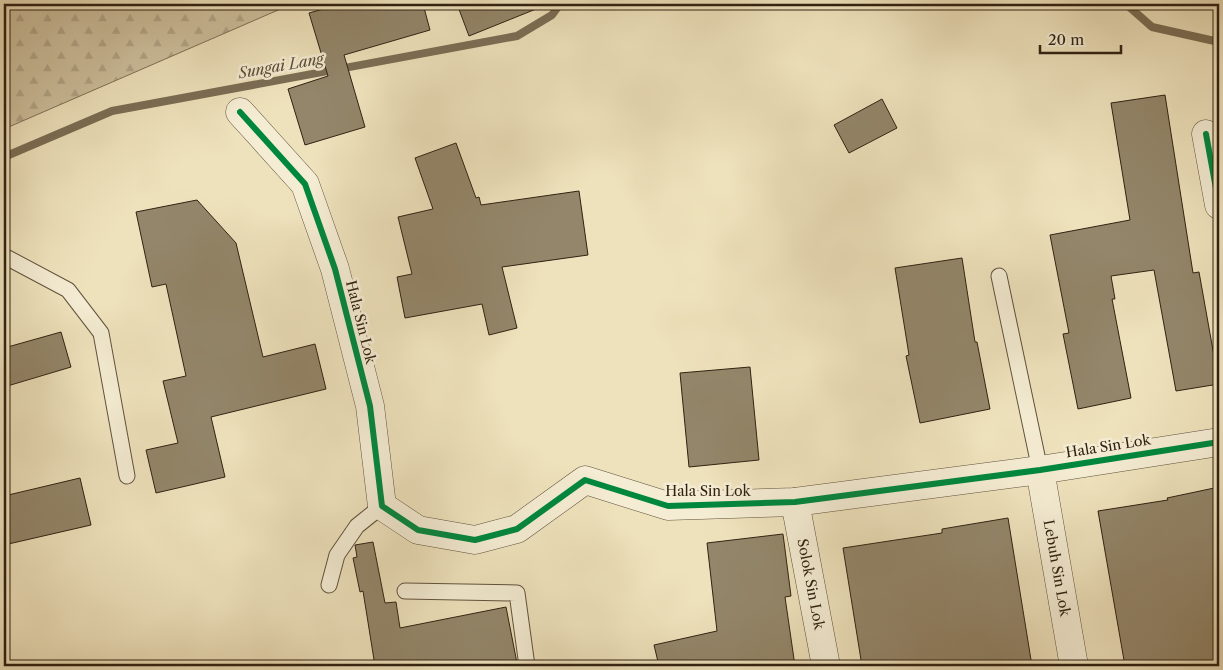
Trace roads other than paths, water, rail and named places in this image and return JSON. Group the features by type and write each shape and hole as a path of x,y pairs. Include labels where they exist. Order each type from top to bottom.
{"street":[{"name":"Hala Sin Lok","path":"240,112 305,184 335,269 370,406 382,506 418,530 475,540 517,529 585,480 668,506 795,502 1040,470 1219,442"},
{"path":"1206,134 1219,205"},
{"name":"Lebuh Sin Lok","path":"1040,470 1074,666"},
{"name":"Solok Sin Lok","path":"795,502 826,666"}],"lane":[{"path":"4,256 68,290 101,333 127,476"},
{"path":"999,276 1040,470"},
{"path":"329,585 337,555 357,526 382,506"},
{"path":"405,590 517,593 527,666"}],"waterway":[{"name":"Sungai Lang","path":"4,157 112,111 517,36 552,15 560,4"},
{"name":"Sungai Lang","path":"1126,4 1152,27 1219,42"}]}
